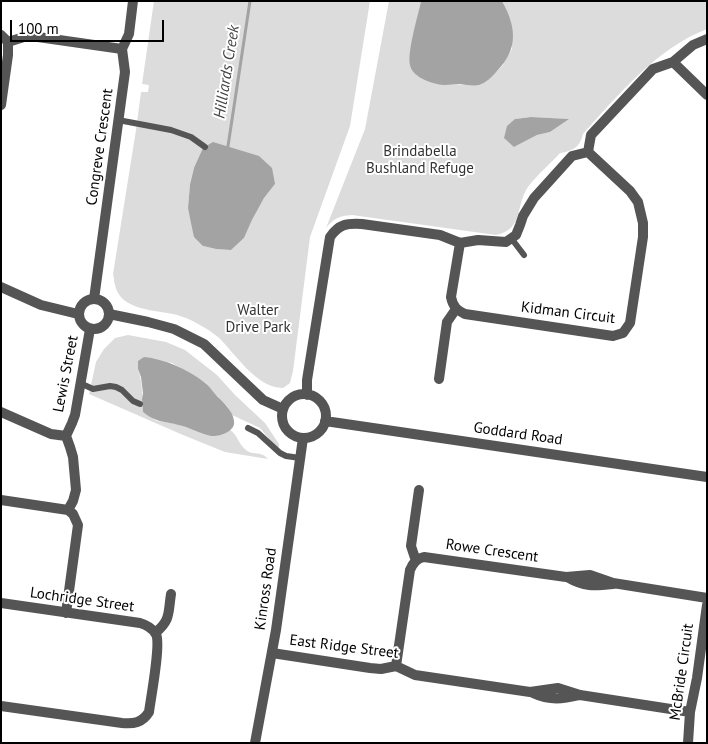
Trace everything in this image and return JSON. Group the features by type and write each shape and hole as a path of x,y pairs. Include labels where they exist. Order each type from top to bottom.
{"street":[{"name":"Congreve Crescent","path":"94,299 125,72 122,49 130,34 133,1"},
{"path":"1,105 8,56 5,38 31,36 122,49"},
{"path":"307,395 307,380 330,237 338,227 352,223 440,235 460,243 478,240 506,242 516,234 523,216 534,198 572,156 588,152 591,135 652,69 673,62 694,45 707,39"},
{"path":"673,62 686,77 707,95"},
{"name":"Kidman Circuit","path":"456,309 465,314 613,336 623,333 630,324 643,237 638,202 630,191 588,152"},
{"path":"439,379 448,322 456,309 451,297 460,243"},
{"path":"1,287 42,305 78,314"},
{"path":"94,299 104,302 109,310 106,324 97,329 90,329 80,323 78,314 82,304 94,299"},
{"path":"109,314 174,329 204,344 263,400 283,409"},
{"name":"Lewis Street","path":"68,510 76,490 73,457 66,436 75,415 90,329"},
{"path":"299,395 307,395 314,397 324,407 325,421 320,432 315,436 309,438 296,437 290,434 282,422 283,409 292,398 299,395"},
{"path":"1,412 50,434 66,436"},
{"name":"Goddard Road","path":"325,421 707,477"},
{"name":"Kinross Road","path":"255,743 272,653 303,438"},
{"path":"396,666 410,570 416,561 411,546 419,490"},
{"path":"1,500 68,510 76,519 78,525 66,613"},
{"name":"Rowe Crescent","path":"416,561 428,556 566,577 590,575 613,584 707,598"},
{"path":"1,706 132,724 141,722 149,712 158,645 155,633 164,626 167,620 171,594"},
{"name":"Lochridge Street","path":"1,603 140,623 147,625 155,633"},
{"name":"McBride Circuit","path":"688,743 690,712 697,678 707,605"},
{"name":"East Ridge Street","path":"272,653 370,668 381,669 396,666 415,675 530,692 558,688 580,695 690,712"}],"lane":[{"path":"118,120 172,130 191,137 205,147"},
{"path":"511,238 524,255"},
{"path":"80,383 93,389 110,386 116,387 133,401 140,404"},
{"path":"248,428 280,453 300,458"}],"green space":[{"name":"Walter Drive Park","path":"154,1 370,1 350,126 310,237 293,371 290,383 283,388 273,387 255,376 218,337 204,327 177,315 132,305 118,294 113,274 141,92 148,92 149,85 142,84","holes":["194,168 275,184 264,198 244,238 231,250 203,246 188,208 190,183"]},
{"name":"Brindabella Bushland Refuge","path":"389,1 421,1 410,52 438,84 478,85 489,79 503,65 512,49 506,9 502,1 707,1 707,29 689,37 655,60 610,104 583,134 578,145 572,150 560,153 535,178 524,194 515,222 505,232 496,235 352,215 337,218 326,228 365,129","holes":["531,117 568,119 550,132 537,135 514,147 515,119"]},
{"path":"128,335 166,342 185,350 217,375 265,423 279,444 279,448 260,428 232,415 228,407 206,383 172,363 152,358 138,369 142,385 143,412 157,421 178,424 213,436 224,434 230,430 246,450 265,456 268,459 225,452 89,394 96,362 104,349 115,338"}],"shaded area":[{"path":"421,1 502,1 510,19 513,37 512,46 504,63 491,77 479,85 443,85 425,80 417,75 411,69 409,59"},
{"path":"531,117 569,119 550,132 537,135 514,147 504,138 507,126 515,119"},
{"path":"213,142 259,156 272,168 275,184 264,198 244,238 231,250 203,246 194,237 188,208 190,184 194,168 203,148"},
{"path":"144,357 176,365 206,384 231,412 234,421 233,428 223,434 211,436 148,416 143,412 143,393 138,369 138,361"}],"waterway":[{"name":"Hilliards Creek","path":"228,146 250,1"}]}
